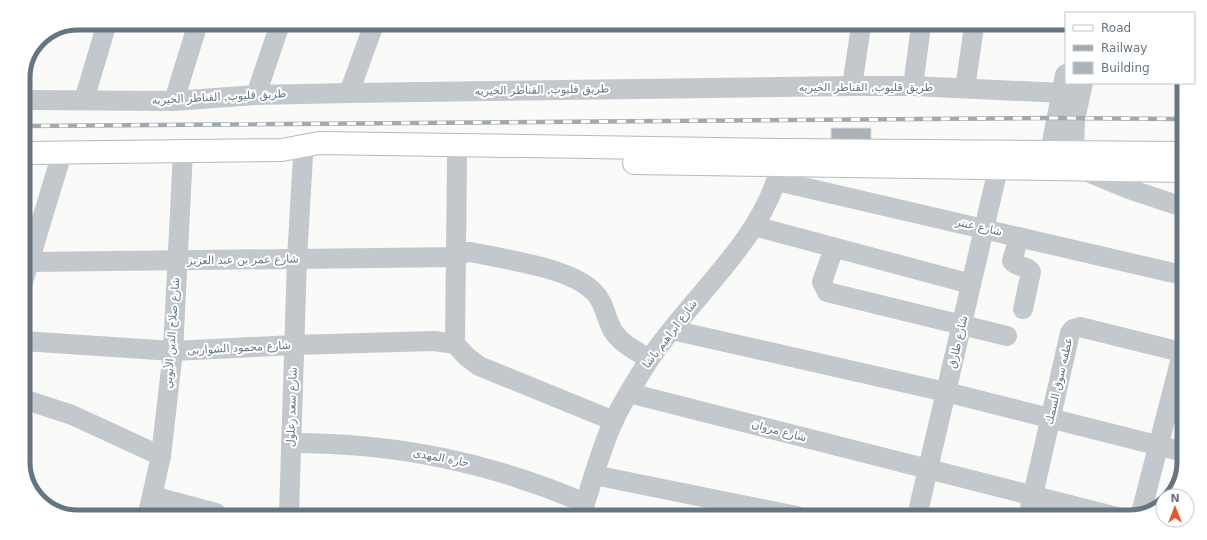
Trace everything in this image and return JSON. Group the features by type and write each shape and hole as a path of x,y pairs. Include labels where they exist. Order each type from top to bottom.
{"main road":[{"path":"30,153 282,150 319,143 1051,152 1076,160 1177,170"},
{"path":"282,150 303,156 457,159 779,174 998,169 1076,160 1177,153"}],"street":[{"path":"84,100 105,30"},
{"path":"174,101 196,30"},
{"path":"256,95 278,30"},
{"path":"348,92 372,30"},
{"path":"852,86 859,30"},
{"path":"913,86 920,30"},
{"path":"965,88 974,30"},
{"path":"1051,152 1064,84"},
{"name":"طريق قليوب, القناطر الخيريه","path":"30,100 174,101 256,95 348,92 852,86 965,88 1064,84"},
{"path":"1082,84 1074,118 1076,160 1129,188 1177,204"},
{"name":"شارع صلاح الدين الأيوبي","path":"150,505 161,456 173,351 183,152"},
{"path":"30,262 62,153"},
{"name":"شارع سعد زغلول","path":"289,510 297,259 303,156"},
{"path":"457,159 455,344 466,356 479,366 614,421"},
{"name":"شارع طارق","path":"918,510 998,169"},
{"name":"شارع ابراهيم باشا","path":"583,509 614,421 629,393 649,359 754,226 779,174"},
{"name":"شارع عنتر","path":"779,174 1019,237 1177,274"},
{"path":"754,226 971,284"},
{"path":"1019,237 1012,261 1015,264 1028,268 1031,272 1023,309"},
{"path":"834,248 822,282 827,292 1008,336"},
{"name":"شارع عمر بن عبد العزيز","path":"30,262 457,257 466,252 472,252 557,271 573,277 593,291 601,300 609,323 621,340 649,359"},
{"name":"عطفه سوق السمك","path":"1030,510 1070,332 1075,327 1177,351"},
{"path":"672,330 946,392 1177,450"},
{"name":"شارع محمود الشواربى","path":"30,341 173,351 294,345 434,341 455,344"},
{"path":"1142,508 1177,373"},
{"name":"شارع مروان","path":"629,393 1089,510"},
{"path":"30,401 72,415 161,456"},
{"name":"حارة المهدى","path":"291,443 324,443 378,447 458,460 523,478 583,509"},
{"path":"594,475 767,510"},
{"path":"150,505 191,510"}],"building":[{"path":"831,128 871,128 871,145 831,145"}],"railway":[{"path":"30,126 1057,118 1177,119"}]}
